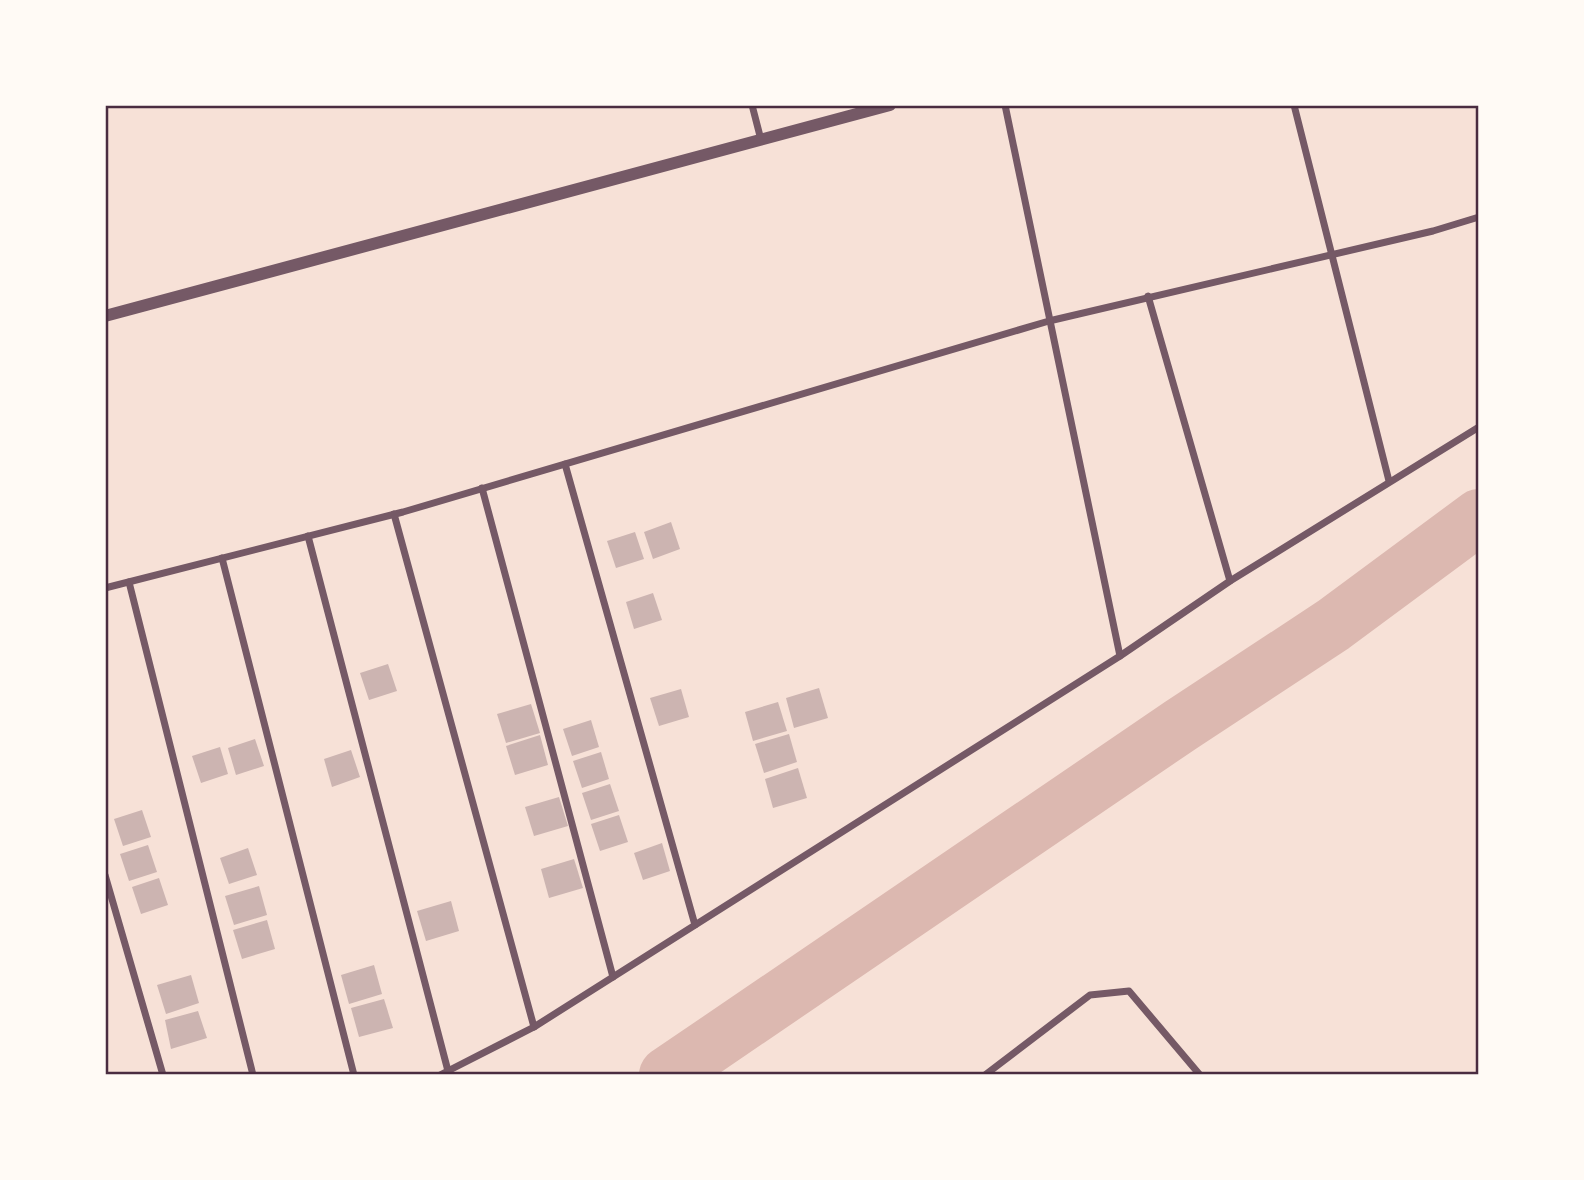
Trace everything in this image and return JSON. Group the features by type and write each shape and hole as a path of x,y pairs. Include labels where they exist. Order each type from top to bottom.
{"street":[{"path":"752,105 761,139"},
{"path":"105,316 890,105"},
{"path":"1005,105 1120,656"},
{"path":"1294,105 1389,481"},
{"path":"105,588 394,514 1049,321 1330,256 1479,217"},
{"path":"1148,296 1230,581"},
{"path":"308,536 444,1073 534,1027 1120,656 1230,581 1479,427"},
{"path":"565,464 695,925"},
{"path":"482,488 613,977"},
{"path":"394,514 534,1027"},
{"path":"222,558 354,1075"},
{"path":"129,582 253,1075"},
{"path":"105,875 163,1075"},
{"path":"985,1075 1090,995 1129,991 1200,1075"}],"building":[{"path":"671,522 680,549 653,559 644,532"},
{"path":"635,532 644,559 616,568 607,541"},
{"path":"653,593 662,620 634,629 626,602"},
{"path":"388,664 397,691 369,700 360,673"},
{"path":"819,688 828,718 794,728 786,698"},
{"path":"681,689 689,717 659,726 650,698"},
{"path":"778,702 787,731 753,741 745,712"},
{"path":"531,704 540,733 506,743 497,714"},
{"path":"591,720 599,747 572,756 563,729"},
{"path":"789,734 797,762 764,773 755,744"},
{"path":"540,735 548,765 515,775 506,746"},
{"path":"255,739 264,766 236,775 228,748"},
{"path":"220,747 228,774 201,783 192,756"},
{"path":"351,750 360,777 332,787 324,759"},
{"path":"601,752 609,779 582,788 573,761"},
{"path":"798,768 807,798 773,808 765,779"},
{"path":"610,784 619,811 591,820 582,793"},
{"path":"559,797 568,826 534,836 525,807"},
{"path":"142,810 151,837 123,846 114,819"},
{"path":"619,815 628,842 600,851 591,824"},
{"path":"662,843 670,871 643,880 634,853"},
{"path":"148,845 157,872 129,881 120,854"},
{"path":"248,848 257,875 229,884 220,858"},
{"path":"574,859 583,888 549,898 541,869"},
{"path":"159,878 168,905 141,914 132,887"},
{"path":"259,886 267,915 234,925 225,896"},
{"path":"451,901 459,931 426,941 417,911"},
{"path":"267,920 275,949 242,959 233,930"},
{"path":"374,965 382,994 349,1004 341,975"},
{"path":"191,975 199,1003 166,1014 157,985"},
{"path":"384,999 393,1028 359,1037 351,1008"},
{"path":"198,1011 207,1038 171,1049 165,1020"}],"waterway":[{"path":"667,1075 1181,725 1333,625 1479,517"}]}
